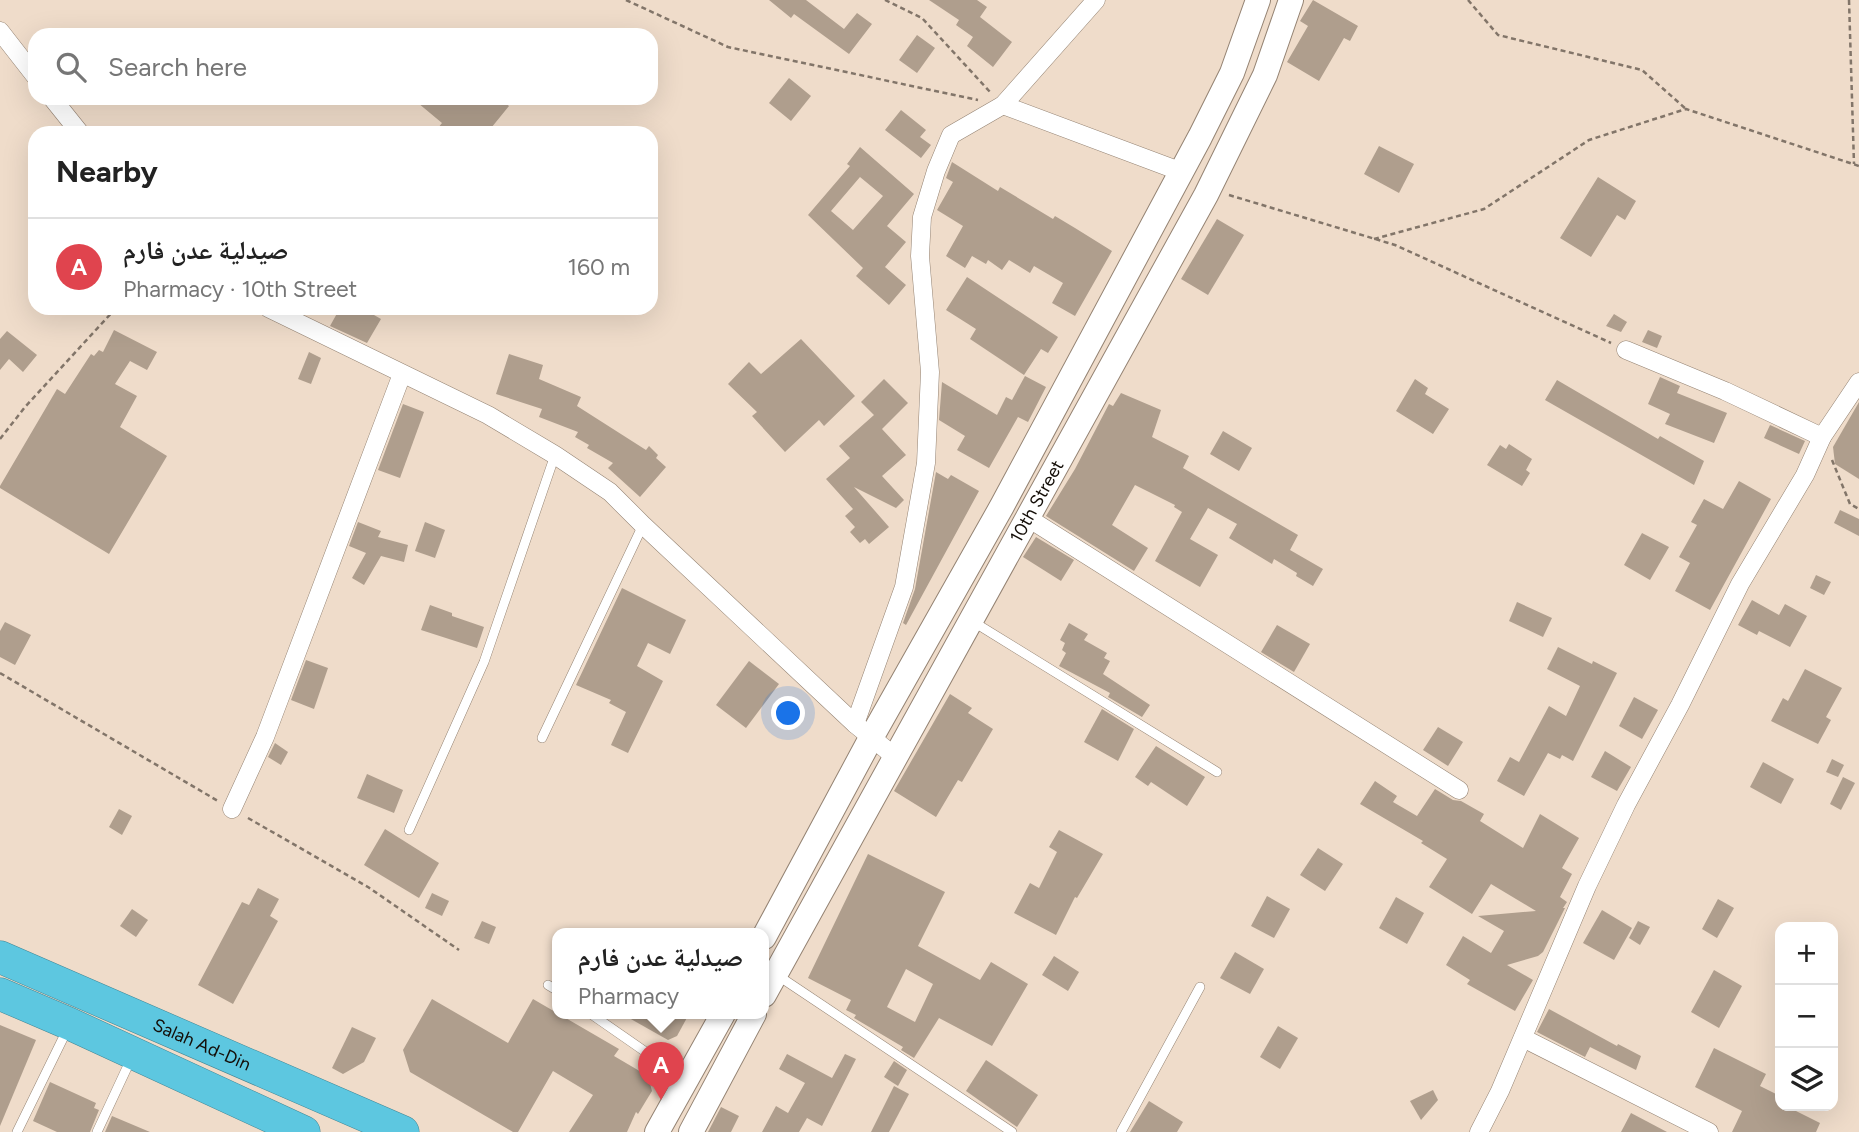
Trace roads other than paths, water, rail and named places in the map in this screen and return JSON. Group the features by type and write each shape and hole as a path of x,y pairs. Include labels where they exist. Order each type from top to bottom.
{"highway":[{"name":"Salah Ad-Din","path":"0,957 403,1132"},
{"name":"Salah Ad-Din","path":"0,994 304,1132"}],"main road":[{"name":"10th Street","path":"768,928 863,731 1002,506 1182,172 1232,73 1258,0"},
{"name":"10th Street","path":"770,984 1209,189 1265,75 1291,0"},
{"path":"657,1132 720,1019"},
{"path":"691,1132 751,1019"}],"street":[{"path":"863,731 904,587 926,463 930,372 920,256 922,217 936,171 951,135 1003,106 1096,0"},
{"path":"0,32 28,67"},
{"path":"58,105 74,126"},
{"path":"1003,106 1182,172"},
{"path":"282,315 488,415 610,492 863,731 894,756"},
{"path":"1626,350 1725,391 1822,437"},
{"path":"232,809 265,737 402,374"},
{"path":"1479,1132 1500,1091 1587,886 1626,805 1680,705 1740,584 1805,475 1822,437 1859,382"},
{"path":"1028,518 1459,790"},
{"path":"1523,1038 1699,1130"}],"lane":[{"path":"409,830 484,662 555,455"},
{"path":"542,738 643,525"},
{"path":"971,621 1217,772"},
{"path":"770,984 1012,1132"},
{"path":"548,985 552,987"},
{"path":"1121,1132 1200,987"},
{"path":"598,1019 687,1081"},
{"path":"17,1132 70,1024"},
{"path":"97,1132 133,1054"}],"place":[{"name":"صيدلية عدن فارم","path":"661,1100"}]}
